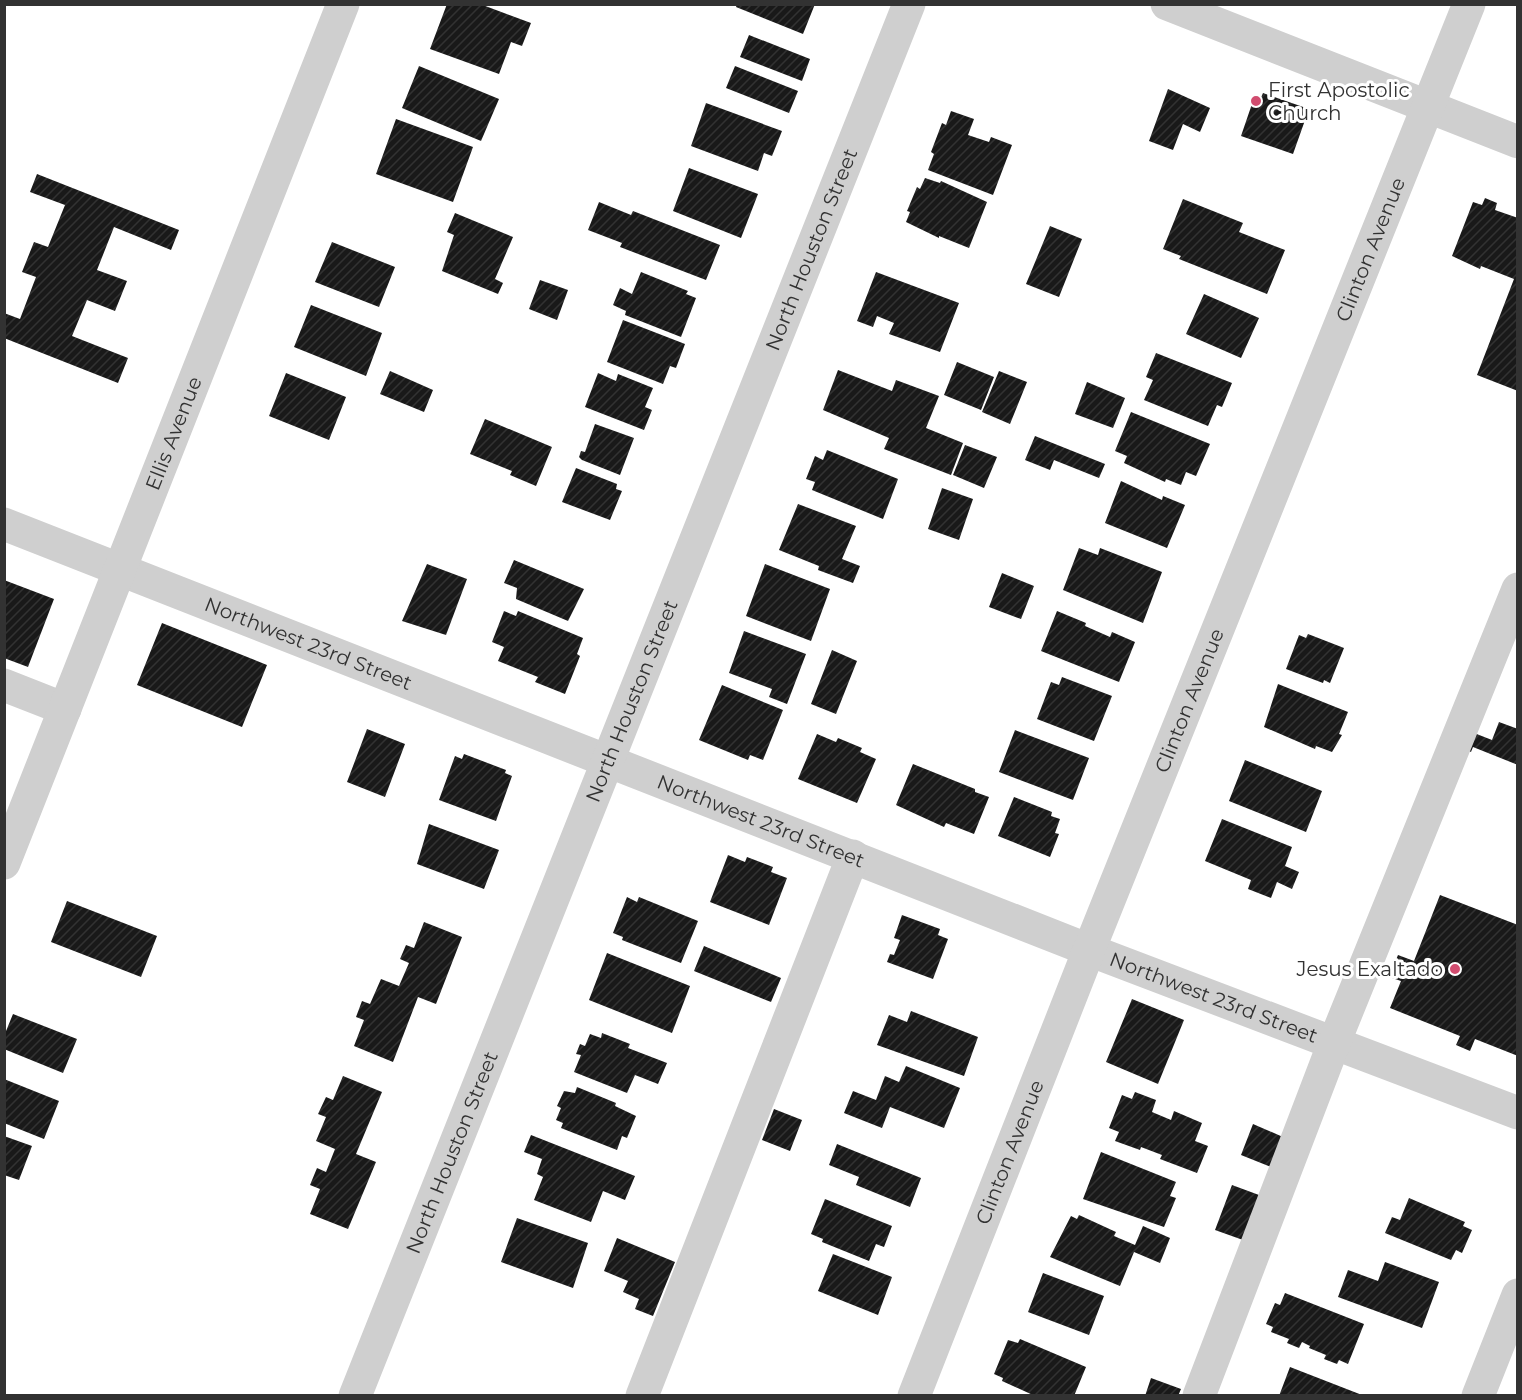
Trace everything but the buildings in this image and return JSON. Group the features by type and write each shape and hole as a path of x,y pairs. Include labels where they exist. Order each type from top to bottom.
{"street":[{"name":"Ellis Avenue","path":"4,863 343,4"},
{"name":"North Houston Street","path":"355,1395 606,759 909,4"},
{"name":"Clinton Avenue","path":"914,1395 1089,950 1469,4"},
{"path":"1177,6 1518,142"},
{"name":"Northwest 23rd Street","path":"4,524 1089,950 1518,1113"},
{"path":"1199,1395 1335,1043 1518,589"},
{"path":"4,685 65,709"},
{"path":"642,1395 853,856"},
{"path":"1478,1395 1518,1294"}],"place":[{"name":"First Apostolic Church","path":"1256,101"},
{"name":"Jesus Exaltado","path":"1455,969"}]}
